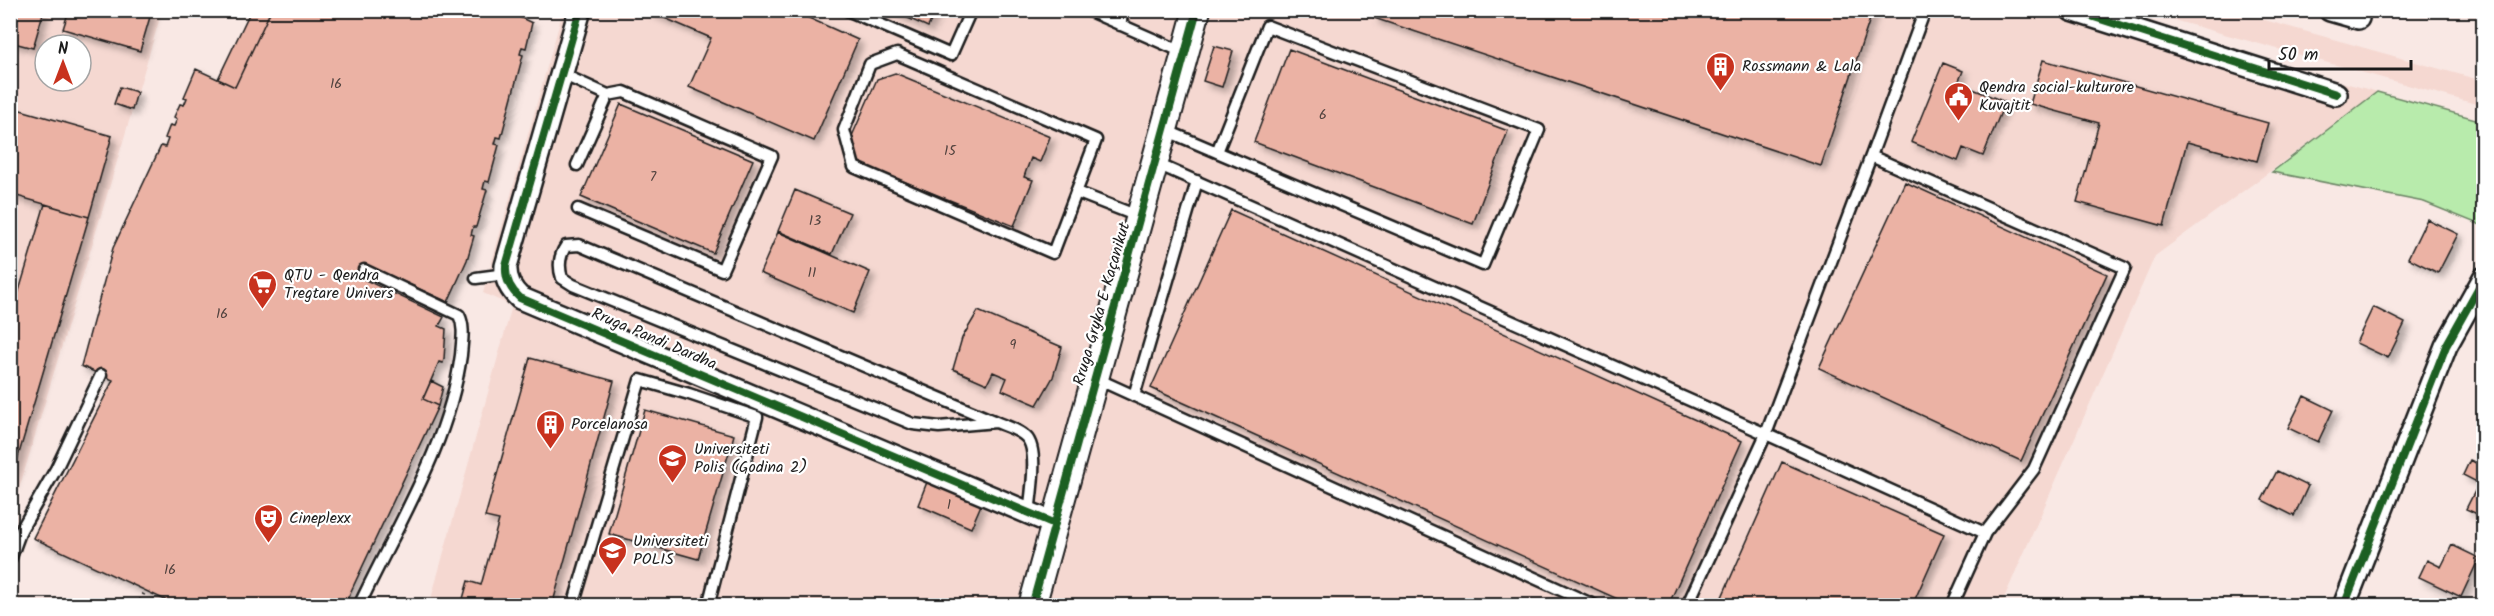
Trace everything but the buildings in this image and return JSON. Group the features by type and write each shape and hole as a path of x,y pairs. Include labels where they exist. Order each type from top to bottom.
{"street":[{"path":"506,274 580,10"},
{"name":"Rruga Gryka E Kaçanikut","path":"1032,606 1197,10"},
{"path":"2072,10 2336,94"},
{"path":"2330,10 2358,18"},
{"name":"Rruga Pandi Dardha","path":"506,274 511,289 520,298 1055,524"},
{"path":"2344,606 2446,346 2484,278"}],"lane":[{"path":"847,10 951,56 971,10"},
{"path":"1087,10 1185,54"},
{"path":"1120,25 1123,10"},
{"path":"1687,606 1766,434 1925,10"},
{"path":"1165,130 1483,265 1539,130 1267,26 1217,152"},
{"path":"897,54 1096,140 1076,192 1053,253 854,168 844,130 870,64 897,54"},
{"path":"562,74 608,95 624,92 772,156 722,270 578,209"},
{"path":"577,165 608,95"},
{"path":"1871,156 2125,268 2034,469 1985,533 1952,606"},
{"path":"1155,163 1985,533"},
{"path":"1134,396 1197,181"},
{"path":"1076,192 1140,218"},
{"path":"996,422 939,427 913,424 573,285 562,278 559,269 561,253 566,246 579,245 996,422 1028,438 1033,450 1029,513"},
{"path":"359,606 441,435 457,385 463,338 463,322 459,315 364,270"},
{"path":"476,278 506,274"},
{"path":"10,560 21,530 56,469 101,375"},
{"path":"1095,378 1596,606"},
{"path":"573,606 640,380 757,417 708,606"}],"path":[{"path":"138,606 145,590"}],"shaded area":[{"path":"11,11 162,11 11,516"},
{"path":"563,11 2081,11 2378,92 2155,256 2001,605 429,606 512,306 483,293"},
{"path":"2141,11 2232,11 2483,81 2483,106"}],"green space":[{"path":"2377,92 2483,121 2483,226 2424,202 2272,172"}],"cycle path":[{"path":"580,10 506,266 507,279 516,295 1055,524"},
{"path":"1032,606 1197,10"},
{"path":"2072,10 2336,94"},
{"path":"2344,606 2446,346 2484,278"}],"place":[{"name":"Rossmann & Lala","path":"1721,92"},
{"name":"Qendra social-kulturore Kuvajtit","path":"1958,122"},
{"name":"QTU - Qendra Tregtare Univers","path":"263,310"},
{"name":"Porcelanosa","path":"550,450"},
{"name":"Universiteti Polis (Godina 2)","path":"673,484"},
{"name":"Cineplexx","path":"268,544"},
{"name":"Universiteti POLIS","path":"612,576"}]}
